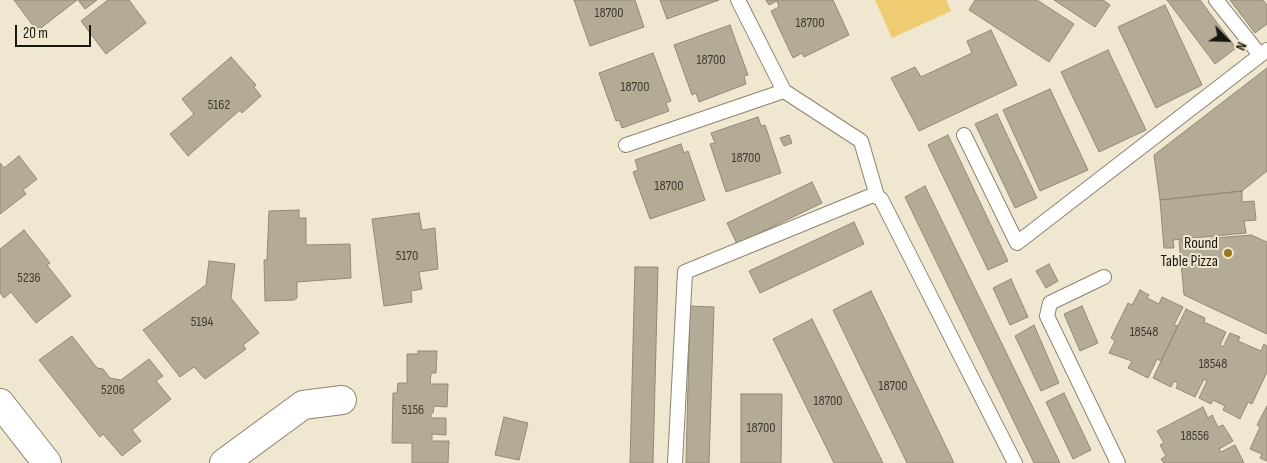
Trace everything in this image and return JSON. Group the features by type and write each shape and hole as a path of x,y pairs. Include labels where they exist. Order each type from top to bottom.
{"street":[{"path":"224,463 303,405 342,400"},
{"path":"0,403 47,463"}],"lane":[{"path":"738,0 784,92 861,140 877,196 881,199 1015,463"},
{"path":"964,135 1017,243 1264,52 1216,0"},
{"path":"626,144 784,92"},
{"path":"675,463 685,272 873,195 877,196"},
{"path":"1104,277 1050,303 1047,316 1118,463"}],"shaded area":[{"path":"875,0 946,0 951,11 892,38"}],"building":[{"path":"14,0 77,0 37,31"},
{"path":"78,0 97,0 85,9"},
{"path":"108,0 129,0 146,23 106,54 81,21"},
{"path":"574,0 635,0 644,27 590,46"},
{"path":"660,0 719,0 667,19"},
{"path":"766,0 833,0 849,35 804,57 802,53 793,58 771,11 779,7 777,1 769,5"},
{"path":"975,0 1037,0 1074,24 1049,62 969,10"},
{"path":"1054,0 1103,0 1110,5 1095,27"},
{"path":"1167,0 1200,0 1236,48 1215,64"},
{"path":"1230,0 1263,0 1267,5 1267,24 1255,33"},
{"path":"1165,5 1202,85 1156,108 1118,27"},
{"path":"730,25 748,75 744,76 746,84 699,102 696,93 692,95 674,45"},
{"path":"991,30 1017,85 919,131 891,78 915,67 921,77 972,53 967,41"},
{"path":"1108,50 1146,130 1099,152 1061,72"},
{"path":"653,53 671,101 666,103 669,111 622,128 619,120 616,121 599,73"},
{"path":"231,57 256,85 254,87 261,96 242,113 240,110 188,156 170,134 194,114 182,99"},
{"path":"1267,68 1267,171 1242,191 1160,200 1154,155"},
{"path":"1050,89 1088,170 1040,191 1003,110"},
{"path":"997,114 1037,198 1015,208 975,124"},
{"path":"758,117 761,126 765,125 781,173 726,192 710,144 715,143 711,133"},
{"path":"789,135 792,143 784,146 780,138"},
{"path":"948,135 1008,261 988,270 928,145"},
{"path":"681,144 684,153 688,151 705,200 650,219 633,172 638,170 635,160"},
{"path":"19,156 37,179 23,190 26,194 0,214 0,163 4,168"},
{"path":"812,182 822,203 737,244 727,223"},
{"path":"925,186 1060,463 1034,463 905,197"},
{"path":"1242,191 1242,202 1254,201 1256,220 1244,221 1246,233 1173,240 1174,248 1164,248 1160,200"},
{"path":"299,210 299,218 306,218 306,245 350,244 351,278 297,282 297,298 294,300 265,301 264,260 267,260 269,211"},
{"path":"419,213 422,230 435,228 438,269 419,272 422,289 411,291 412,302 384,306 372,219"},
{"path":"854,222 864,244 760,293 749,271"},
{"path":"24,230 50,263 47,265 71,296 36,323 11,292 4,298 0,293 0,249"},
{"path":"1251,235 1267,242 1267,334 1184,295 1179,241"},
{"path":"209,261 235,264 231,298 259,333 243,345 246,349 205,379 194,367 180,377 143,330 206,285"},
{"path":"1049,264 1058,281 1046,288 1036,271"},
{"path":"635,267 658,267 653,463 630,463"},
{"path":"1011,279 1028,317 1010,325 993,288"},
{"path":"1140,290 1149,295 1147,298 1159,304 1162,297 1183,307 1174,325 1178,326 1161,361 1157,359 1148,378 1128,368 1132,361 1109,353 1115,341 1111,338 1128,303 1132,305"},
{"path":"871,291 954,463 907,463 833,310"},
{"path":"690,306 714,307 709,463 686,463"},
{"path":"1082,306 1098,343 1080,351 1064,314"},
{"path":"1186,309 1205,318 1204,322 1226,332 1220,345 1223,347 1230,333 1240,337 1238,341 1261,351 1264,344 1267,346 1267,372 1252,404 1248,402 1240,419 1223,410 1225,406 1213,400 1211,404 1199,398 1207,381 1204,379 1195,397 1176,388 1178,383 1174,381 1171,387 1153,378"},
{"path":"812,319 883,463 834,463 773,339"},
{"path":"1034,325 1059,383 1041,391 1015,336"},
{"path":"72,336 97,368 103,369 110,378 121,380 149,359 163,376 156,381 171,399 132,430 141,441 122,456 103,434 100,437 39,360"},
{"path":"418,351 437,351 436,373 431,373 430,384 448,384 447,407 434,406 431,418 446,418 446,435 432,434 432,441 449,441 448,463 412,463 412,443 392,443 393,393 397,393 398,383 407,383 407,354 418,354"},
{"path":"1064,393 1091,450 1073,459 1046,402"},
{"path":"741,394 782,394 781,463 741,463"},
{"path":"1267,406 1267,461 1260,458 1262,454 1250,449 1260,427 1257,425"},
{"path":"1203,407 1208,418 1212,415 1218,427 1223,425 1233,441 1219,449 1221,452 1235,445 1244,463 1164,463 1161,459 1166,456 1160,445 1164,443 1157,431"},
{"path":"504,417 528,423 519,460 495,455"}],"place":[{"name":"Round Table Pizza","path":"1228,253"}]}
